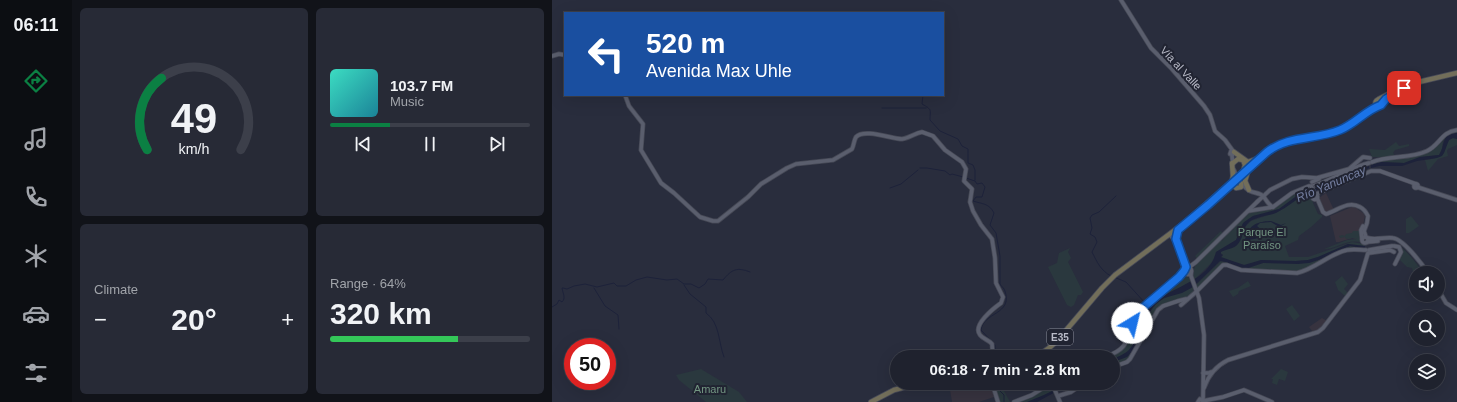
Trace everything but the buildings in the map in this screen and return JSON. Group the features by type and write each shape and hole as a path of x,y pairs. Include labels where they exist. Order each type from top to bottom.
{"highway":[{"name":"E35","path":"1066,332 1102,288 1115,275 1183,224 1236,180 1269,148 1281,141 1327,132 1343,127 1406,85 1457,74"},
{"name":"E35","path":"1046,350 1066,332 1109,283 1171,236 1269,150 1291,140 1338,131 1355,123 1379,103"},
{"path":"1232,153 1248,162 1256,159"},
{"path":"1236,180 1233,176 1232,163 1237,159 1243,160 1245,165 1243,172"},
{"path":"1249,168 1245,178 1249,190"},
{"path":"867,402 890,389"},
{"path":"871,402 894,390"}],"main road":[{"name":"Vía al Valle","path":"1121,0 1149,46 1204,106 1210,115 1214,129 1229,146 1232,153"},
{"path":"552,56 564,54"},
{"path":"625,96 629,106 643,124 641,150 661,183 700,217 710,221 718,221 748,197 761,184 787,168 796,164 834,160 852,149 856,138 860,135 875,133 891,138 901,139 909,138 920,132 928,133 935,137 945,150 958,158 965,166 966,170 964,181 972,189 970,200 973,211 981,225 992,239 995,258 996,283 1003,297 1001,302 983,319 978,332 980,336 992,344 992,350"},
{"path":"1120,350 1125,345 1134,318 1146,304 1188,271 1262,196 1275,187 1292,179 1310,184 1331,180 1347,171 1370,162 1403,158 1426,152 1435,146 1445,134 1457,130"},
{"path":"1232,153 1232,163 1236,180 1248,191 1265,196 1275,187"},
{"path":"1247,212 1273,207 1317,178 1349,168 1362,158 1366,157 1370,162 1370,170"},
{"path":"1232,163 1236,176 1249,190 1262,196 1273,207"},
{"path":"1315,196 1370,170 1378,171 1457,199"},
{"path":"1315,196 1321,195 1370,172 1378,173 1416,185"},
{"path":"1310,184 1322,212 1328,215 1348,206 1357,207 1363,211 1366,217 1361,230 1366,241"},
{"path":"1201,401 1205,380 1218,366 1228,360 1322,330 1361,278 1367,251 1364,231 1368,219 1366,211 1356,205 1348,204 1326,214 1323,212 1315,196"},
{"path":"1176,241 1178,230"},
{"path":"1171,236 1176,241 1181,251 1188,271"},
{"path":"1366,241 1395,238 1401,242 1422,266"},
{"path":"1366,241 1396,240 1401,242"},
{"path":"1120,366 1132,360 1160,310 1187,299 1219,267 1223,265 1241,270 1297,274 1344,251 1358,250 1374,253 1390,250 1397,256 1400,252 1398,248 1393,247 1382,249 1374,253"},
{"path":"1367,251 1399,247 1401,252 1395,264"},
{"path":"1181,251 1196,290 1203,335 1205,380 1201,401"},
{"path":"1205,373 1227,359 1309,331 1317,330 1325,325 1361,275 1367,251"},
{"path":"1186,263 1189,265 1194,264"},
{"path":"1445,299 1457,310"},
{"path":"994,390 998,402"},
{"path":"1014,402 1039,390"},
{"path":"1055,390 1060,402"},
{"path":"1057,395 1072,392 1074,390"},
{"path":"1201,401 1243,392 1254,394 1272,402"}],"shaded area":[{"path":"1326,193 1334,210 1326,213 1319,198"},
{"path":"1352,207 1356,208 1365,216 1361,235 1356,239 1352,238 1336,242 1330,216"},
{"path":"1322,318 1327,321 1317,330 1312,331 1309,327"},
{"path":"950,390 992,390 994,397 979,402 952,402"}],"green space":[{"path":"1457,131 1457,133 1443,141 1442,149 1439,155 1420,157 1404,163 1381,162 1371,165 1372,163 1388,159 1403,159 1423,153 1446,135"},
{"path":"1453,138 1457,139 1457,145 1448,149 1448,156 1438,159 1428,171 1425,160 1440,156 1445,150 1449,141"},
{"path":"1396,142 1399,146 1409,144 1409,146 1395,150 1393,153 1396,157 1372,157 1369,149 1385,150"},
{"path":"1309,188 1310,190 1298,195 1279,209 1253,216 1244,222 1236,240 1216,252 1210,264 1194,280 1194,268 1201,258 1220,240 1222,241 1229,231 1230,232 1234,229 1233,228 1249,212 1277,206 1293,195"},
{"name":"Parque El Paraíso","path":"1311,191 1313,203 1318,214 1322,215 1322,217 1299,236 1298,240 1285,246 1289,257 1308,257 1352,242 1364,244 1365,246 1348,244 1318,257 1296,261 1280,261 1244,265 1221,258 1223,255 1220,252 1235,246 1245,227 1251,221 1277,212 1299,197"},
{"path":"1411,216 1419,226 1409,233 1406,233 1406,219"},
{"path":"1221,231 1223,234 1197,259 1195,256"},
{"path":"1353,231 1360,231 1361,237 1359,239 1361,239 1361,242 1355,241 1329,249 1324,249 1347,240 1357,239 1346,239 1345,237 1340,238 1339,236 1345,236"},
{"path":"1394,245 1398,245 1402,248 1418,266 1407,267 1399,259 1401,250"},
{"path":"1350,246 1366,249 1348,249 1303,271 1294,272 1240,269 1223,264 1219,266 1200,287 1197,287 1196,285 1221,261 1240,268 1248,268 1263,263 1309,263 1325,258"},
{"path":"1070,248 1068,252 1071,258 1068,262 1083,292 1081,295 1078,295 1074,305 1071,307 1067,305 1048,267 1057,263 1059,253"},
{"path":"1185,276 1189,278 1191,282 1163,297 1147,311 1141,320 1132,346 1129,350 1120,356 1120,351 1126,345 1136,315 1181,277"},
{"path":"1342,276 1348,284 1344,289 1348,293 1345,296 1338,290 1335,282"},
{"path":"1248,281 1251,286 1239,291 1238,294 1233,297 1229,291 1238,288"},
{"path":"1193,287 1193,294 1163,306 1128,360 1120,363 1120,360 1131,353 1137,345 1153,307 1168,296"},
{"path":"1292,305 1300,316 1294,321 1286,309"},
{"name":"Amaru","path":"701,369 739,392 747,402 706,402 679,380 676,375"},
{"path":"1281,369 1288,372 1285,381 1279,379 1277,385 1272,383 1273,379 1271,379"},
{"path":"995,390 1004,390 1010,402 999,402"},
{"path":"1040,390 1054,391 1027,402 1016,402"}],"water":[{"path":"1457,133 1457,139 1453,138 1449,140 1442,156 1417,161 1402,166 1379,166 1371,168 1371,165 1381,162 1404,163 1420,157 1439,155 1448,135"},
{"name":"Río Yanuncay","path":"1369,166 1369,168 1315,191 1313,189"},
{"path":"1310,190 1311,191 1276,213 1259,217 1249,222 1245,227 1238,244 1221,252 1223,255 1221,257 1244,265 1261,260 1308,260 1348,244 1365,246 1365,248 1350,246 1321,259 1309,263 1298,264 1263,263 1248,268 1243,268 1220,261 1193,287 1182,293 1164,298 1156,304 1151,310 1144,329 1132,352 1127,357 1120,360 1120,356 1126,353 1132,347 1143,317 1155,302 1163,296 1190,282 1207,269 1216,252 1236,240 1243,223 1253,216 1279,209 1298,195"},
{"path":"1271,221 1281,225 1286,223 1281,226 1281,232 1276,234 1279,232 1279,227 1271,222 1260,223 1257,226 1264,232 1275,234 1264,233 1259,238 1244,241 1253,225 1260,222"},
{"path":"1054,390 1059,390 1037,402 1027,402"}],"waterway":[{"path":"923,96 922,104 930,110 930,120 940,131 958,139 962,146 968,149 968,153"},
{"path":"882,108 926,108"},
{"path":"968,154 968,163 973,165 975,170 975,180"},
{"path":"920,168 945,171 950,175 952,174 963,177"},
{"path":"890,188 901,184 918,170"},
{"path":"966,178 975,181 977,184 982,183 985,187 982,197 976,197 973,201 990,207 994,213 990,225 996,233 1000,256 1000,284 1005,290 1006,299 1005,305 983,324 981,330 995,345 995,350"},
{"path":"1111,276 1102,269 1092,252 1097,242 1095,237 1090,234 1092,228 1090,218 1092,215 1099,212 1116,196"},
{"path":"552,307 557,304 559,300 562,302 564,299 562,288 567,289 585,284 597,287 614,283 617,286 626,286 636,280 647,277 667,280 677,279 684,284 691,284 699,288 705,284 708,279 723,280 729,273 738,269 750,272"},
{"path":"1114,277 1126,282 1146,304"},
{"path":"684,285 690,294 706,307 706,313 711,317 716,327 724,357"},
{"path":"594,288 605,306 618,315 619,329"},
{"path":"999,390 1004,395 1004,402"}],"route":[{"path":"1132,323 1139,311 1179,277 1186,268 1176,239 1178,230 1267,152 1275,146 1288,141 1344,129 1355,123 1375,106 1381,105 1395,92 1404,88"}]}
